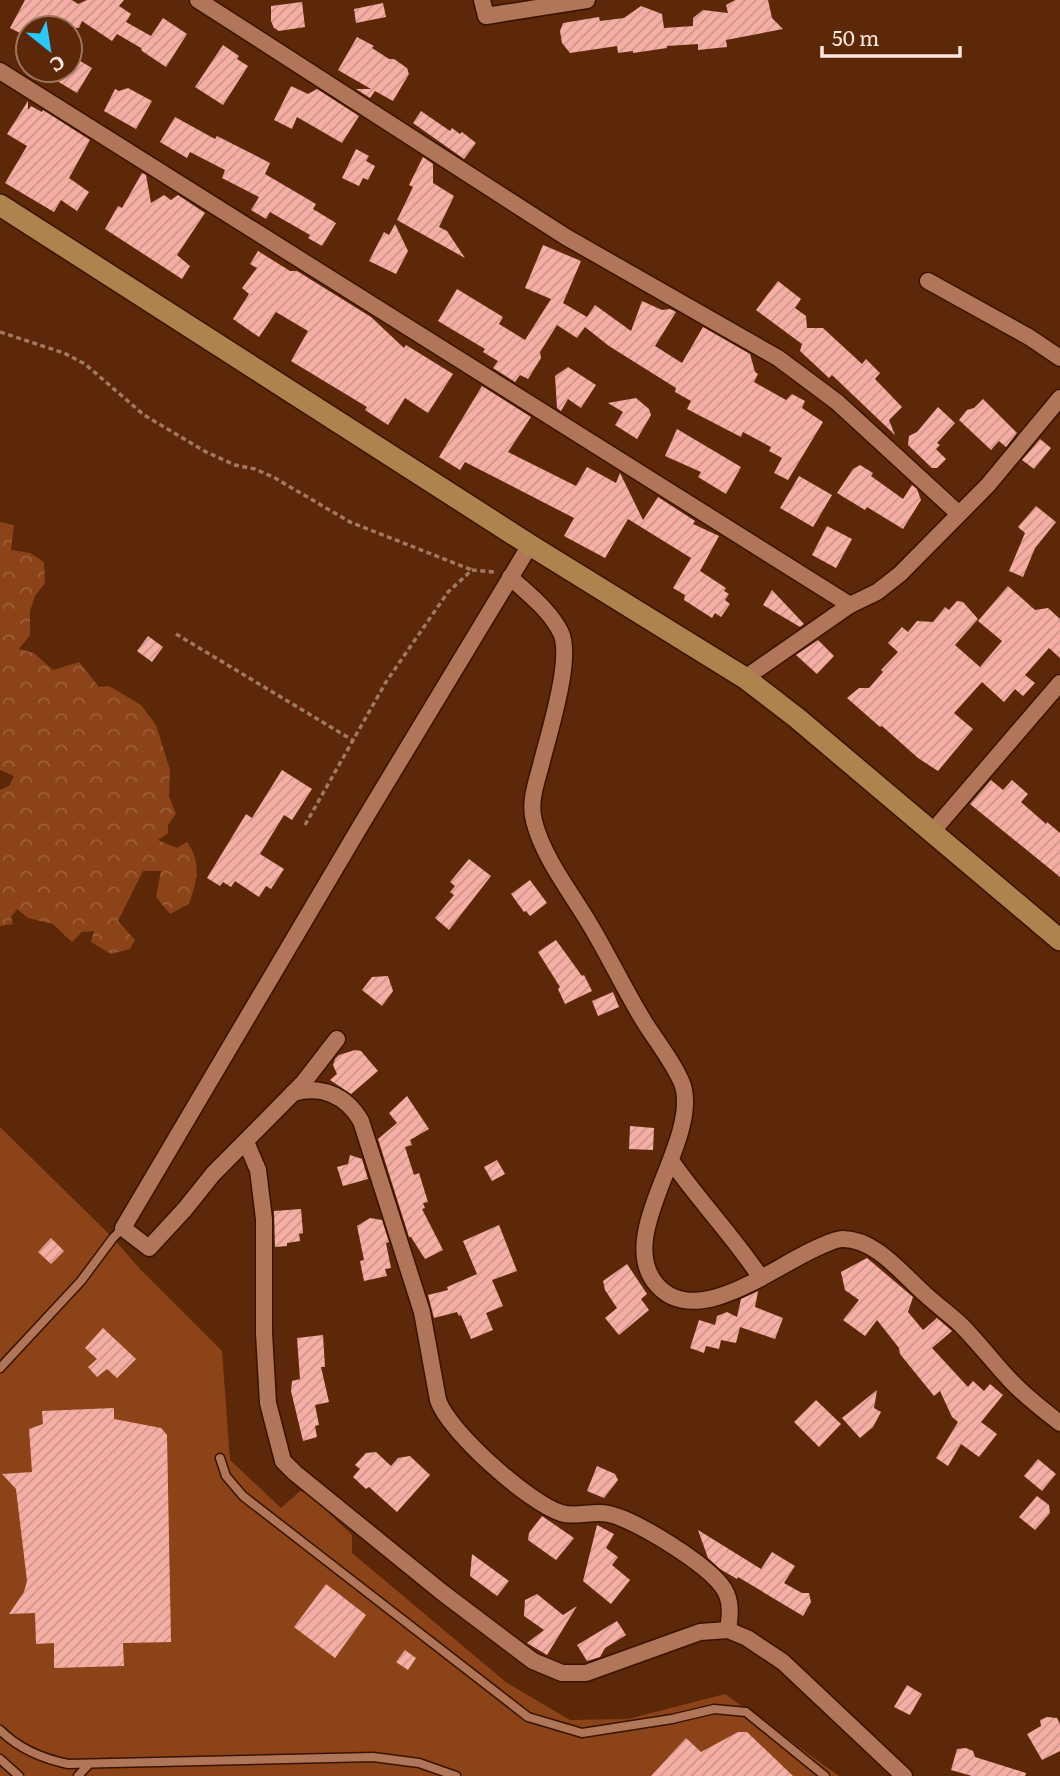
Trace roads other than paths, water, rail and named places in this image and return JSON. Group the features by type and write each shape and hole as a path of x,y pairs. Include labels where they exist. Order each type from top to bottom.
{"main road":[{"path":"0,205 530,545 745,678 797,718 1060,940"}],"street":[{"path":"198,0 566,237 778,358 838,402 959,514"},
{"path":"482,0 486,16 587,0"},
{"path":"0,71 850,605"},
{"path":"928,281 1029,337 1060,358"},
{"path":"745,678 850,605 877,592 900,574 988,485 1060,398"},
{"path":"337,1039 321,1062 212,1174 186,1209 149,1248 123,1228 530,545"},
{"path":"510,577 546,610 563,636 564,671 532,802 535,825 550,858 600,941 624,990 684,1090 683,1117 672,1162 653,1209 643,1255 647,1271 657,1286 671,1297 690,1302 710,1300 761,1278 808,1251 839,1238 854,1240 870,1247 959,1323 1035,1405 1060,1423"},
{"path":"932,832 1060,683"},
{"path":"292,1093 304,1090 330,1092 351,1107 361,1121 422,1312 438,1399 448,1421 492,1464 541,1503 563,1514 591,1512 619,1517 636,1524 695,1561 724,1589 731,1610 728,1630"},
{"path":"246,1142 258,1170 264,1219 264,1333 268,1403 283,1461 491,1631 533,1661 574,1675 586,1674 700,1632 728,1630 747,1638 783,1662 904,1776"},
{"path":"672,1162 761,1278"}],"lane":[{"path":"0,1368 81,1282 123,1228"},
{"path":"220,1458 226,1476 243,1496 528,1717 582,1733 672,1719 714,1709 746,1712 825,1776"},
{"path":"0,1730 47,1760 68,1765 373,1757 419,1763 456,1776"},
{"path":"0,1759 19,1776"},
{"path":"78,1776 89,1765"}]}
